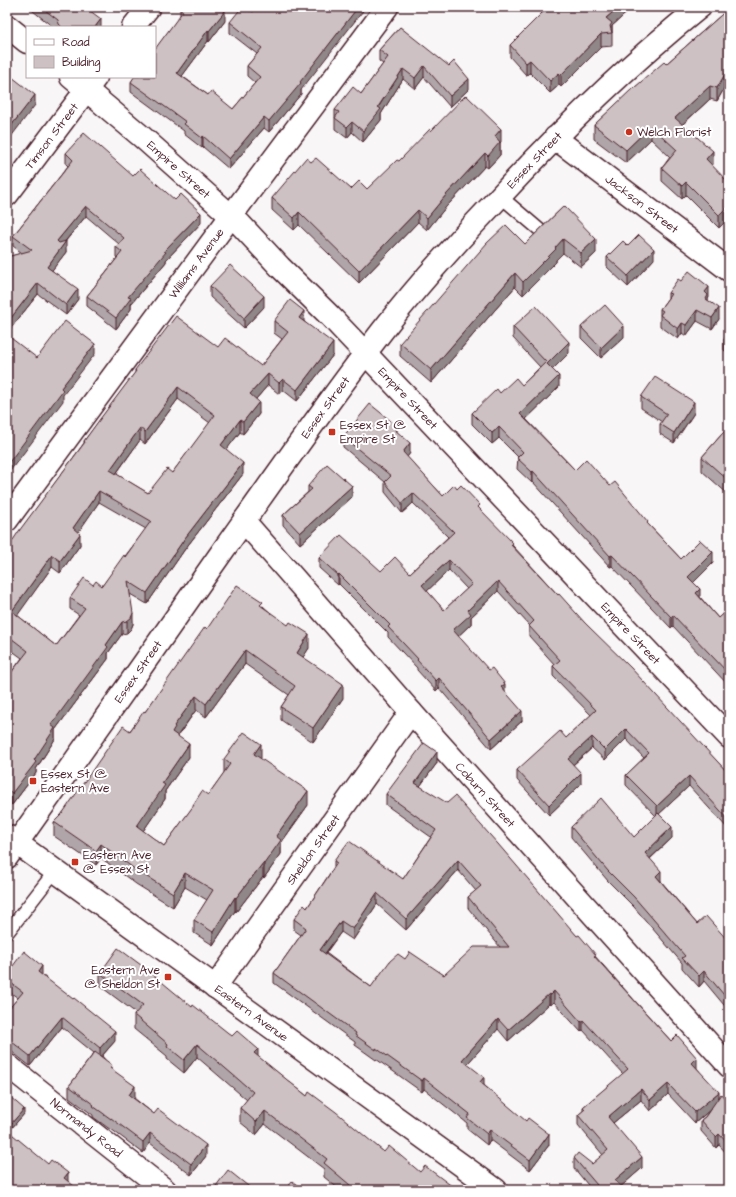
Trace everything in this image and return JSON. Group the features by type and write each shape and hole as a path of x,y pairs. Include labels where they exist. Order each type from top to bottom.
{"street":[{"path":"134,26 148,7"},
{"name":"Williams Avenue","path":"7,520 387,7"},
{"name":"Essex Street","path":"10,845 318,417 428,276 555,138 632,65 700,7"},
{"path":"7,26 26,41"},
{"name":"Empire Street","path":"84,81 231,216 330,316 729,737"},
{"name":"Timson Street","path":"7,195 84,81"},
{"name":"Jackson Street","path":"555,138 729,270"},
{"name":"Coburn Street","path":"244,521 411,712 729,1066"},
{"name":"Sheldon Street","path":"215,987 411,712"},
{"name":"Eastern Avenue","path":"10,845 55,871 496,1190"},
{"name":"Normandy Road","path":"7,1065 165,1190"}],"lane":[{"path":"500,196 540,231"},
{"path":"7,933 55,871"}],"building":[{"path":"41,7 85,7 101,19 96,26 61,26 58,20"},
{"path":"181,7 219,7 225,11 209,31 208,30 177,73 208,95 211,91 233,109 260,77 247,66 262,48 230,22 242,7 247,7 253,12 256,7 358,7 300,82 301,83 269,121 264,117 229,159 203,136 202,138 184,124 186,122 131,82 133,78 156,78 156,48 183,11 180,9"},
{"path":"548,7 619,7 606,18 612,23 610,26 612,33 601,34 561,75 559,73 550,81 530,60 526,63 510,45"},
{"path":"729,8 729,67 717,88 710,86 675,118 713,151 706,159 729,183 729,205 719,215 686,182 682,186 662,168 677,150 651,126 626,150 594,125 633,88 664,62 666,64"},
{"path":"400,27 449,66 454,61 469,79 450,96 424,66 415,78 403,69 378,107 381,109 363,131 352,122 347,127 335,118 339,112 335,110 353,87 361,94 388,57 379,50"},
{"path":"7,73 35,95 7,131"},
{"path":"466,95 501,129 495,136 500,142 488,156 485,153 427,218 418,210 359,271 299,212 294,218 272,198 306,158 311,162 316,158 351,189 359,181 367,189 397,160 399,161 430,129 431,131"},
{"path":"84,133 133,176 140,169 175,200 181,194 201,213 164,251 166,252 128,297 131,298 116,318 87,296 122,252 116,247 124,238 86,206 57,241 59,243 66,241 47,267 78,289 66,305 38,283 7,323 7,257 32,250 13,236 73,160 66,153"},
{"path":"564,206 596,239 581,253 563,239 555,248 556,249 523,282 515,273 431,370 400,343 487,243 506,225 525,244"},
{"path":"639,235 654,249 628,276 607,257 623,241 628,246"},
{"path":"230,265 264,296 244,318 210,286"},
{"path":"689,271 709,287 705,292 708,295 706,299 719,308 712,318 697,310 686,325 682,323 678,329 660,315 663,311 660,309 671,294 668,293 678,279 681,281"},
{"path":"290,300 304,311 299,318 333,343 297,390 283,379 279,383 268,374 250,394 259,402 243,422 240,420 221,445 243,463 185,538 147,593 128,581 133,613 131,618 122,622 106,645 108,647 51,725 55,728 34,760 36,762 12,793 7,789 7,678 28,651 7,635 7,549 136,371 135,370 176,316 218,347 225,338 261,366 288,332 274,321","holes":["178,387 215,415 172,473 167,469 148,493 110,470 140,428 145,432","99,491 151,521 102,586 96,581 93,585 84,578 70,598 85,608 56,646 12,611 52,555 60,561 80,534 73,528"]},
{"path":"605,305 624,326 601,348 581,327"},
{"path":"536,306 569,342 547,364 559,376 520,414 575,470 586,459 610,486 615,482 648,522 647,523 681,559 700,540 713,552 688,577 700,589 696,593 718,618 729,608 729,674 673,615 671,617 612,555 610,556 533,471 532,472 517,458 523,452 499,427 492,433 472,413 497,389 500,393 516,378 522,385 546,362 513,327"},
{"path":"65,321 95,344 61,388 63,390 7,465 7,335 37,358"},
{"path":"729,333 729,344 724,339"},
{"path":"655,377 694,402 674,433 660,424 667,414 641,397"},
{"path":"370,404 397,426 394,429 410,443 403,452 443,496 454,485 457,489 461,485 480,505 478,507 513,543 511,545 585,623 631,668 729,774 729,820 689,776 657,806 626,775 649,753 626,729 605,750 592,737 568,759 581,773 549,805 517,770 560,731 566,738 596,710 553,666 560,660 529,626 534,621 498,581 468,610 471,614 453,630 489,670 492,668 505,684 501,687 522,711 491,739 439,678 436,681 417,660 418,659 388,627 390,625 339,574 338,575 319,558 341,535 381,571 395,557 410,573 454,532 413,493 402,503 385,482 391,476 343,437","holes":["449,560 472,584 444,610 422,585"]},
{"path":"729,426 729,481 702,457"},
{"path":"327,464 352,486 300,533 283,515 312,489 308,486"},
{"path":"237,585 263,602 260,605 288,625 290,622 309,634 297,653 343,684 313,728 281,707 295,686 245,650 206,704 196,696 174,726 175,727 172,732 189,744 162,783 165,785 137,826 164,846 194,805 202,791 208,795 230,764 224,759 244,732 261,744 254,754 308,791 276,836 281,840 264,864 263,863 236,898 235,897 213,932 194,920 213,890 185,873 173,893 136,870 101,844 96,851 54,822 62,814 123,726 130,731 144,711 145,712 205,627 207,629"},
{"path":"424,743 437,752 415,783 447,803 455,796 577,936 579,935 596,955 594,956 671,1041 677,1035 697,1058 692,1063 719,1092 695,1112 668,1084 650,1100 641,1089 608,1117 642,1157 615,1180 622,1188 620,1190 592,1190 597,1185 574,1158 578,1153 592,1164 608,1150 578,1115 585,1109 583,1107 628,1069 583,1020 581,1022 554,991 508,1030 498,1019 462,1060 484,1077 480,1082 526,1121 528,1118 549,1134 530,1160 490,1130 487,1134 467,1118 470,1114 424,1078 422,1081 376,1048 376,1050 355,1035 356,1033 274,973 306,928 294,919 304,905 307,908 337,863 334,861 349,841 403,879 436,830 386,794","holes":["458,860 481,886 468,897 509,947 474,947 444,975 410,952 405,959 398,954 390,961 371,987 320,950 341,921 353,929 377,893 406,919"]},
{"path":"601,798 634,837 658,813 672,827 645,853 661,871 656,876 697,924 706,916 729,942 729,1001 704,971 699,976 682,958 685,956 634,897 608,871 571,827"},
{"path":"118,948 192,1007 193,1005 232,1036 237,1031 258,1049 254,1053 307,1096 309,1092 336,1112 384,1152 389,1146 420,1172 425,1166 457,1190 346,1190 350,1185 324,1163 327,1159 265,1111 256,1122 240,1108 253,1092 197,1044 184,1060 134,1015 143,1005 100,973"},
{"path":"24,951 42,966 38,972 73,999 74,998 115,1031 100,1048 62,1017 30,1056 7,1038 7,1011 23,992 7,980 7,974"},
{"path":"95,1052 112,1065 110,1068 135,1086 129,1095 154,1114 158,1109 206,1145 191,1164 150,1133 143,1142 93,1106 94,1105 69,1086"},
{"path":"721,1094 729,1103 729,1145 719,1134 716,1137 701,1120 705,1117"},
{"path":"9,1096 24,1109 10,1125 7,1123 7,1098"},
{"path":"7,1130 48,1164 51,1160 68,1173 64,1178 79,1190 7,1190"},
{"path":"228,1170 253,1190 213,1190"},
{"path":"292,1181 303,1190 285,1190"}],"place":[{"name":"Welch Florist","path":"629,132"},
{"name":"Essex St @ Empire St","path":"332,432"},
{"name":"Essex St @ Eastern Ave","path":"33,781"},
{"name":"Eastern Ave @ Essex St","path":"75,862"},
{"name":"Eastern Ave @ Sheldon St","path":"168,977"}]}
